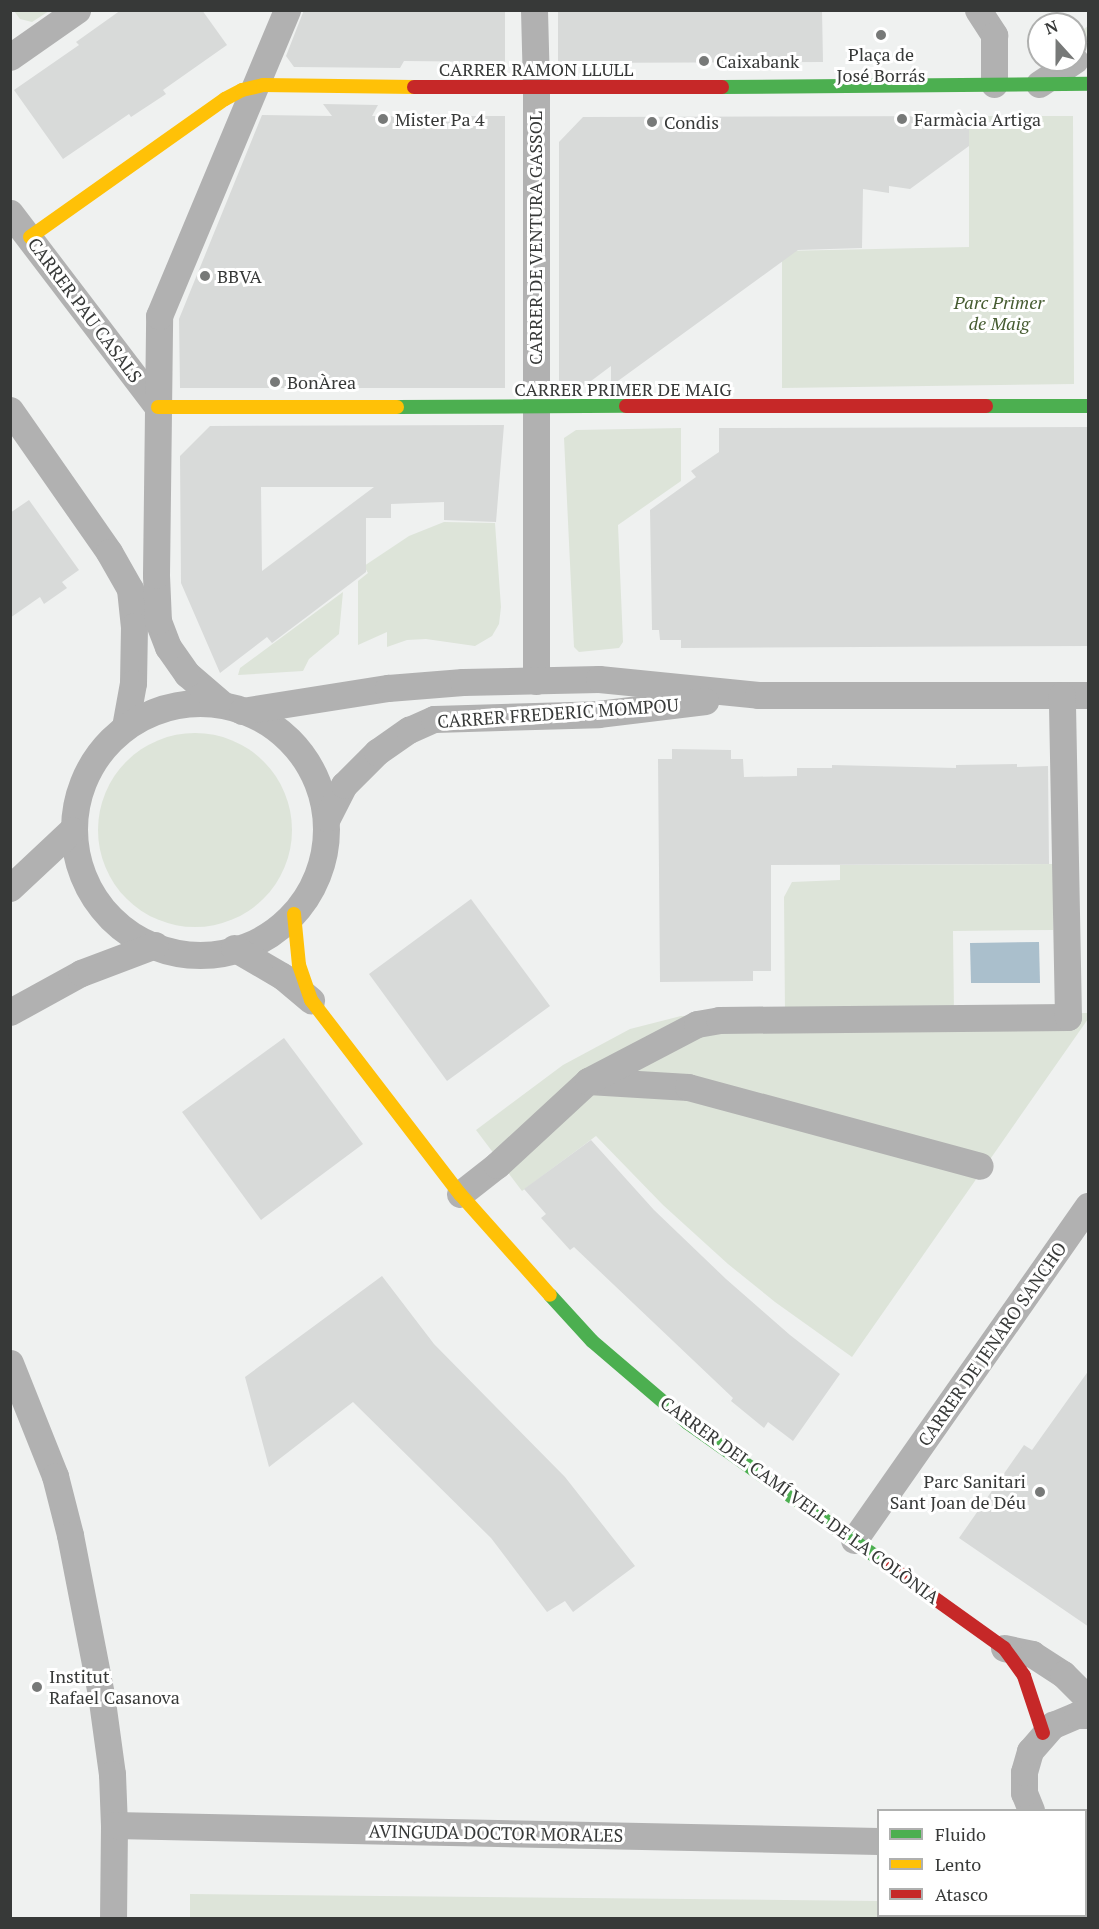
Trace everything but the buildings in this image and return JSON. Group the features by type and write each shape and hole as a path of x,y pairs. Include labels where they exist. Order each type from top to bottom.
{"street":[{"path":"10,57 77,10"},
{"path":"10,410 109,552 130,588 134,626 133,683 125,727 86,775 76,801 72,830 73,852 82,880 99,908 123,930 155,945 197,954 221,953 262,939 294,914 317,875 327,818 324,796 305,757 285,735 232,707 187,674 168,647 158,621 159,316 287,10"},
{"name":"CARRER DE VENTURA GASSOL","path":"534,10 536,681"},
{"path":"978,10 994,35 994,84"},
{"path":"1040,84 1058,72"},
{"name":"CARRER RAMON LLULL","path":"30,237 225,99 242,90 275,85 536,88 1089,84"},
{"name":"CARRER PAU CASALS","path":"10,213 158,408"},
{"name":"CARRER PRIMER DE MAIG","path":"158,408 1089,406"},
{"path":"109,552 119,557 138,555 157,540"},
{"name":"CARRER FREDERIC MOMPOU","path":"125,727 146,715 167,709 232,707 360,691 463,682 598,679 758,695 1089,695"},
{"name":"CARRER FREDERIC MOMPOU","path":"327,818 344,785 377,752 409,730 434,719 598,714 758,695"},
{"path":"460,1194 497,1165 588,1081 697,1024 719,1020 1078,1014 1062,695"},
{"path":"10,888 72,830"},
{"name":"CARRER DEL CAMÍ VELL DE LA COLÒNIA","path":"294,914 299,965 311,1000 460,1194 592,1341 688,1422 1004,1648 1024,1676 1043,1733"},
{"path":"10,1012 81,973 155,945"},
{"path":"234,948 282,976 311,1000"},
{"path":"588,1081 688,1087 980,1166"},
{"name":"CARRER DE JENARO SANCHO","path":"854,1540 1089,1206"},
{"path":"10,1363 55,1476 70,1535 101,1694 112,1774 114,1825 112,1918"},
{"name":"CARRER DEL CAMÍ VELL DE LA COLÒNIA","path":"1004,1648 1032,1654 1063,1674 1089,1699"},
{"path":"1031,1809 1024,1793 1023,1772 1030,1751 1043,1733 1065,1719 1089,1715"},
{"name":"AVINGUDA DOCTOR MORALES","path":"114,1825 877,1841"}],"green space":[{"path":"14,11 49,11 32,22 20,19"},
{"name":"Parc Primer de Maig","path":"969,116 1073,116 1074,384 782,388 782,251 969,247"},
{"path":"681,428 681,481 618,525 623,642 619,648 579,652 574,647 564,438 576,430"},
{"path":"444,522 495,523 501,607 499,624 492,636 475,646 426,639 407,640 387,647 387,632 358,645 358,581 368,573 364,566 409,536"},
{"path":"343,592 339,634 309,659 303,671 238,675 240,668"},
{"path":"185,733 205,733 241,744 264,761 276,776 285,793 292,820 292,840 285,867 276,884 264,899 249,911 232,920 205,927 185,927 149,916 120,892 109,876 102,858 98,840 98,820 109,784 133,755 149,744 167,737"},
{"path":"1053,864 1053,930 953,931 954,1013 1088,1013 1088,1019 852,1357 775,1302 728,1264 663,1205 596,1136 522,1191 476,1130 563,1065 630,1029 681,1016 785,1014 784,897 792,882 840,880 840,865"},
{"path":"190,1894 877,1901 877,1917 1087,1917 1088,1903 1088,1918 190,1918"}],"water":[{"path":"1039,942 1040,983 971,983 970,943"}],"traffic: fast":[{"path":"722,87 1088,84"},
{"path":"397,407 626,406"},
{"path":"986,406 1088,406"},
{"path":"550,1295 592,1341 688,1423 888,1565"}],"traffic: slow":[{"path":"30,237 225,99 242,90 263,85 414,87"},
{"path":"158,407 397,407"},
{"path":"294,914 299,965 311,1000 460,1194 550,1295"}],"traffic: jam":[{"path":"414,87 722,87"},
{"path":"626,406 986,406"},
{"path":"888,1565 1004,1648 1024,1676 1043,1733"}],"place":[{"name":"Plaça de José Borrás","path":"881,35"},
{"name":"Caixabank","path":"704,61"},
{"name":"Mister Pa 4","path":"383,119"},
{"name":"Farmàcia Artiga","path":"902,119"},
{"name":"Condis","path":"652,122"},
{"name":"BBVA","path":"205,276"},
{"name":"BonÀrea","path":"275,382"},
{"name":"Parc Sanitari Sant Joan de Déu","path":"1040,1492"},
{"name":"Institut Rafael Casanova","path":"37,1687"}]}
